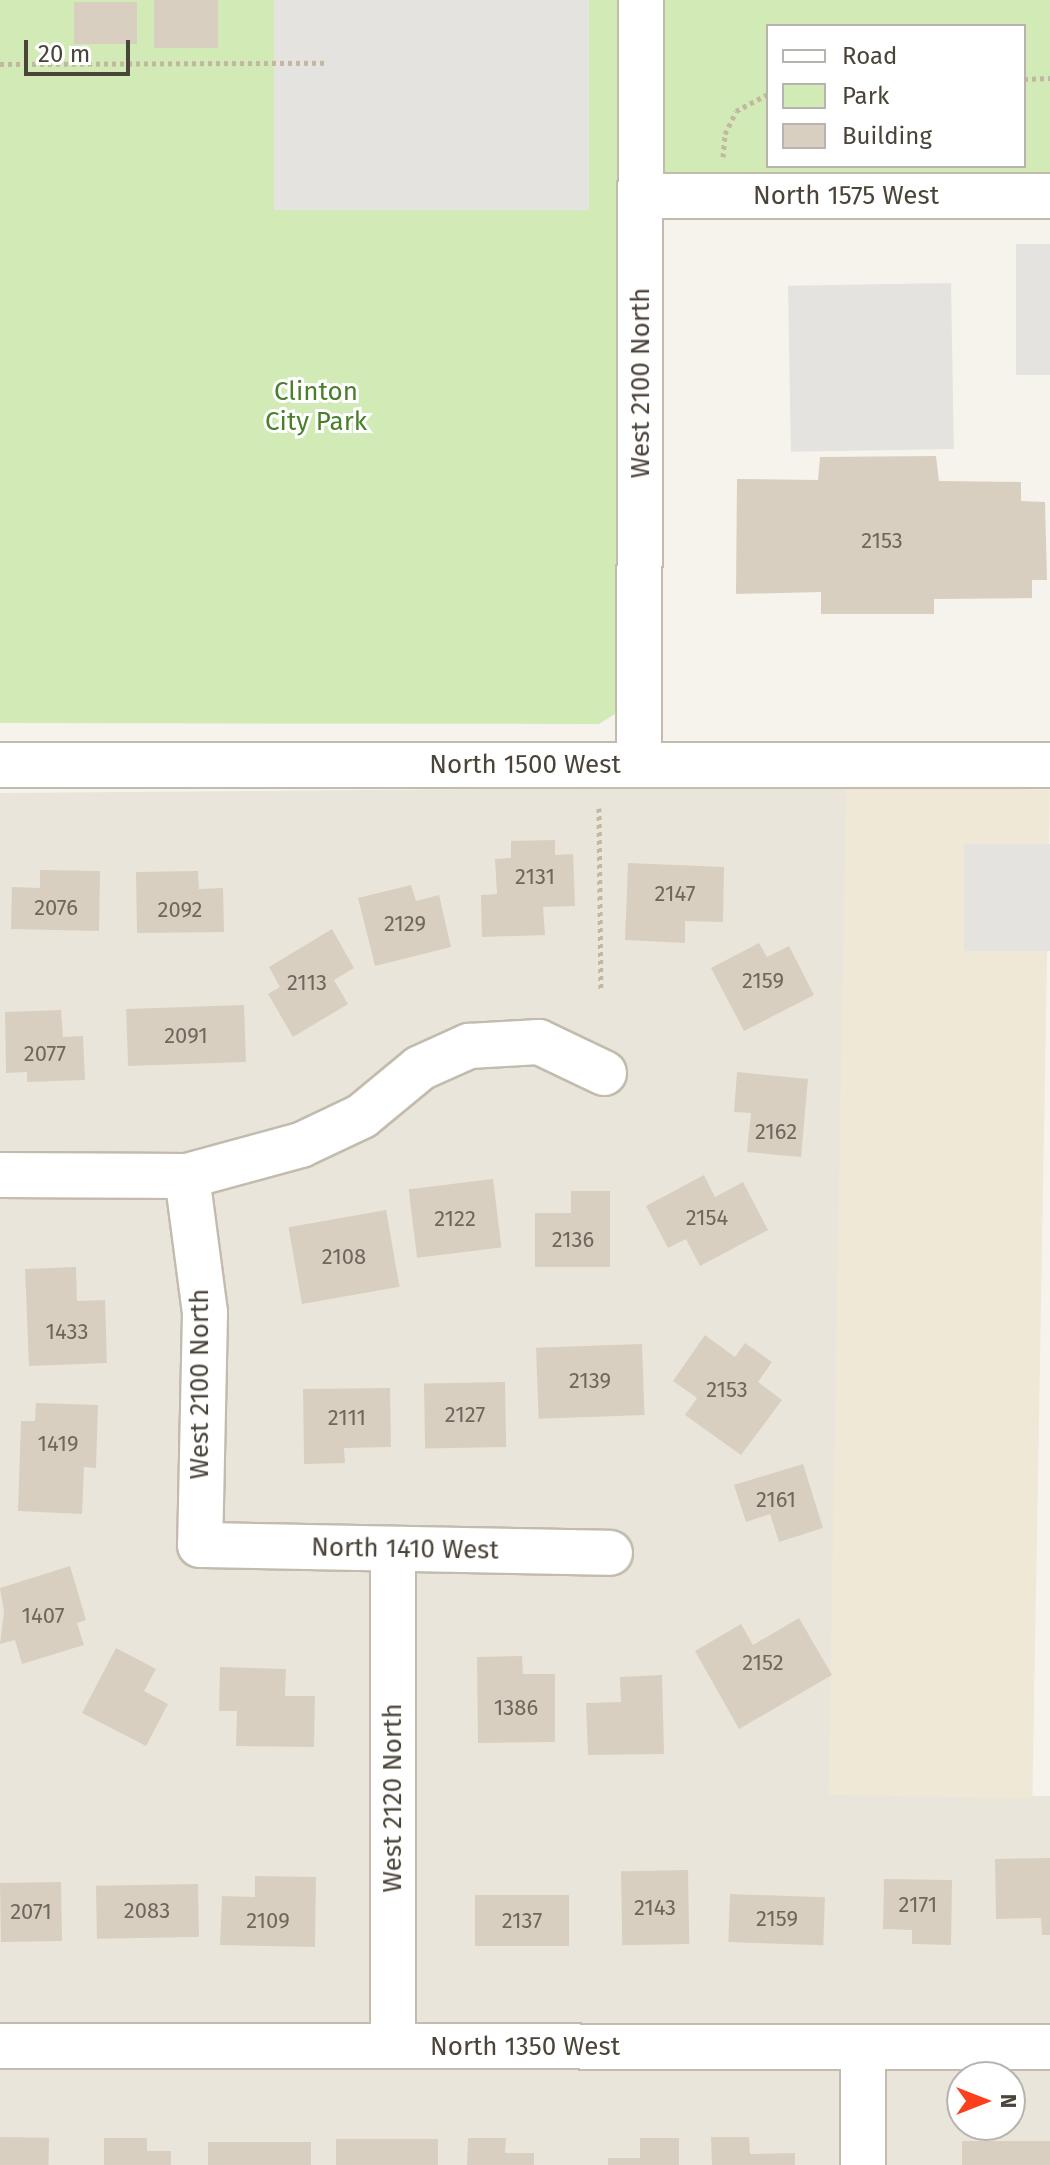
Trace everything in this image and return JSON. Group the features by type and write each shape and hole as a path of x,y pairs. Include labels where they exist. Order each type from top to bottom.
{"street":[{"name":"West 2100 North","path":"639,765 641,0"},
{"name":"North 1575 West","path":"642,196 1050,196"},
{"name":"North 1500 West","path":"0,765 1050,765"},
{"path":"0,1175 187,1176 301,1145 362,1116 420,1068 469,1046 539,1042 604,1073"},
{"name":"West 2100 North","path":"187,1176 205,1313 200,1545"},
{"name":"North 1410 West","path":"200,1545 610,1553"},
{"name":"West 2120 North","path":"393,1549 393,2046"},
{"name":"North 1350 West","path":"0,2046 1050,2047"},
{"path":"863,2047 863,2165"}],"path":[{"path":"0,64 326,63"},
{"path":"1026,79 1050,78"},
{"path":"723,166 725,134 736,111 766,95"},
{"path":"599,808 601,989"}],"shaded area":[{"path":"274,0 589,0 589,210 274,210"},
{"path":"1016,244 1050,244 1050,375 1016,375"},
{"path":"951,283 954,449 791,452 788,286"},
{"path":"846,786 856,1794 1050,1796 1050,2165 0,2165 0,793"},
{"path":"846,786 1050,790 1032,1798 828,1795"},
{"path":"964,844 1050,844 1050,951 964,951"}],"green space":[{"name":"Clinton City Park","path":"0,0 1050,0 1050,178 630,179 618,712 599,724 0,723"}],"building":[{"path":"154,0 218,0 218,48 154,48"},
{"path":"74,2 137,2 137,44 74,44"},
{"path":"936,456 939,481 1021,482 1021,501 1045,502 1047,580 1032,580 1032,598 934,599 934,614 821,614 821,592 736,594 737,479 818,480 820,457"},
{"path":"555,840 555,855 573,854 575,906 543,907 545,935 482,937 481,895 497,894 495,859 511,858 511,841"},
{"path":"628,863 724,867 723,922 685,921 685,943 625,940"},
{"path":"40,870 100,871 99,931 11,929 12,887 40,888"},
{"path":"198,871 199,889 223,888 224,932 137,933 136,872"},
{"path":"411,885 416,901 439,895 451,947 375,966 358,898"},
{"path":"332,929 354,968 334,980 348,1004 293,1037 268,994 280,987 269,967"},
{"path":"759,943 767,957 789,946 814,995 744,1031 711,968"},
{"path":"244,1005 246,1062 128,1066 126,1009"},
{"path":"61,1010 63,1037 83,1036 85,1080 27,1082 27,1072 6,1073 5,1012"},
{"path":"737,1072 808,1079 801,1157 747,1152 751,1113 734,1112"},
{"path":"704,1175 715,1197 743,1182 768,1230 700,1266 686,1239 668,1248 646,1206"},
{"path":"493,1179 501,1247 417,1258 409,1189"},
{"path":"571,1191 610,1191 610,1267 535,1267 535,1213 571,1213"},
{"path":"386,1210 400,1287 302,1304 289,1227"},
{"path":"76,1267 77,1301 105,1300 107,1363 29,1366 25,1269"},
{"path":"705,1335 735,1357 745,1343 772,1362 758,1382 782,1400 741,1455 685,1415 697,1398 673,1381"},
{"path":"642,1344 644,1415 539,1419 536,1348"},
{"path":"505,1382 506,1447 425,1448 424,1383"},
{"path":"390,1388 391,1447 344,1448 345,1463 304,1464 303,1389"},
{"path":"36,1403 98,1405 96,1468 84,1467 82,1514 18,1511 21,1421 35,1421"},
{"path":"803,1464 823,1528 779,1542 770,1514 746,1522 734,1485"},
{"path":"70,1566 86,1620 77,1623 84,1645 22,1664 15,1640 0,1644 4,1611 0,1588"},
{"path":"799,1618 832,1675 739,1729 695,1651 741,1624 753,1645"},
{"path":"116,1648 156,1669 144,1691 168,1704 146,1746 82,1713"},
{"path":"522,1656 523,1674 555,1674 555,1742 478,1743 477,1657"},
{"path":"220,1667 286,1669 285,1696 315,1696 314,1747 236,1746 237,1711 219,1711"},
{"path":"662,1675 664,1754 588,1755 586,1703 621,1702 620,1677"},
{"path":"1050,1858 1050,1935 1042,1935 1041,1918 996,1919 995,1859"},
{"path":"688,1870 689,1944 622,1945 621,1871"},
{"path":"255,1876 316,1877 315,1947 220,1945 222,1896 255,1897"},
{"path":"884,1879 952,1880 951,1945 912,1944 912,1930 883,1929"},
{"path":"61,1882 62,1941 1,1942 0,1883"},
{"path":"198,1884 199,1937 97,1939 96,1886"},
{"path":"730,1894 825,1897 823,1945 728,1942"},
{"path":"475,1895 569,1895 569,1946 475,1946"},
{"path":"0,2137 49,2138 49,2165 0,2165"},
{"path":"711,2137 749,2137 750,2154 795,2153 795,2165 712,2165"},
{"path":"104,2138 147,2138 147,2151 171,2151 171,2165 104,2165"},
{"path":"468,2138 506,2138 505,2153 534,2153 534,2165 467,2165"},
{"path":"640,2138 679,2138 679,2165 608,2165 608,2158 640,2158"},
{"path":"336,2139 438,2139 438,2165 336,2165"},
{"path":"962,2141 1050,2141 1050,2165 962,2165"},
{"path":"208,2142 311,2142 311,2165 208,2165"}]}
